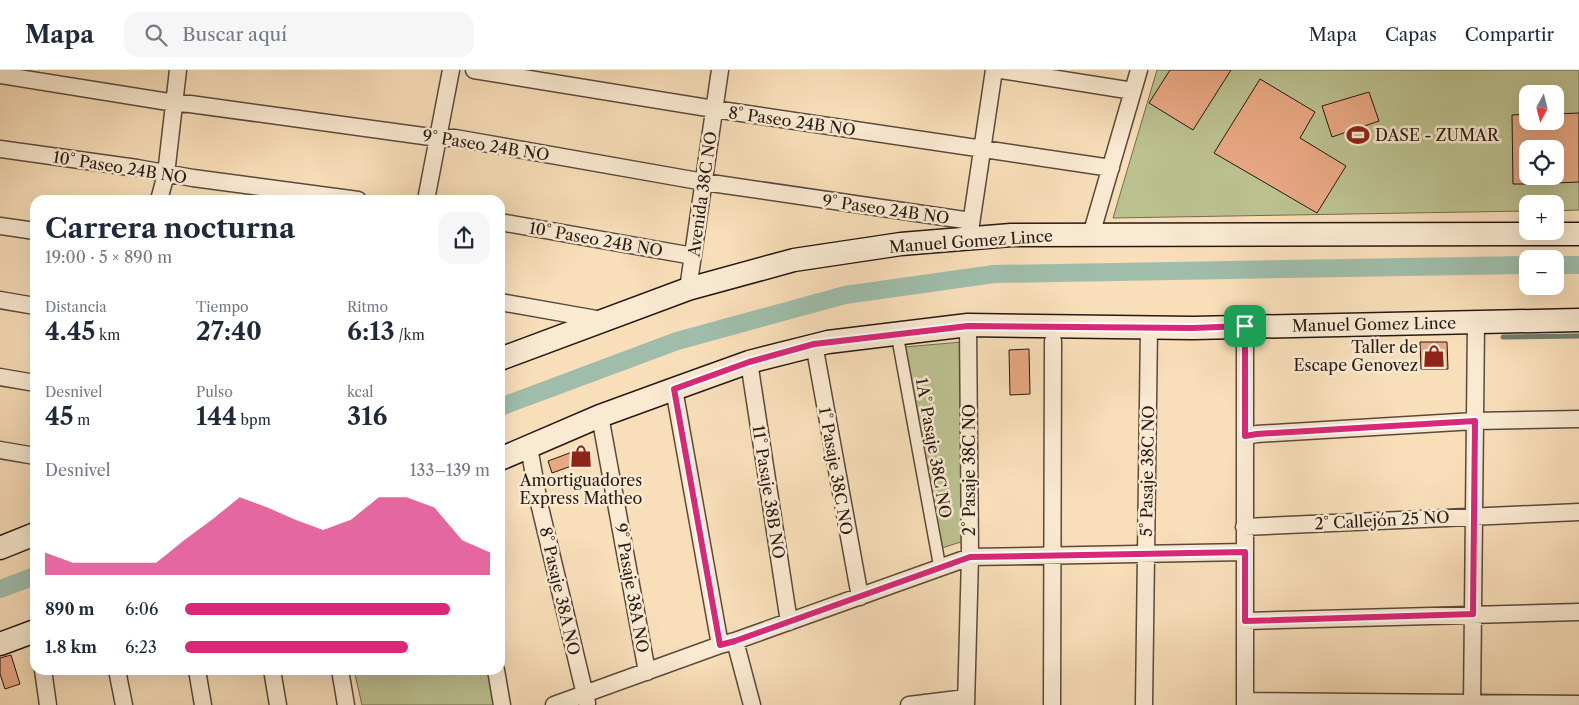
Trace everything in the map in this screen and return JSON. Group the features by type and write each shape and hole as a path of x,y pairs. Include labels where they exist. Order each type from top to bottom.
{"main road":[{"name":"Manuel Gomez Lince","path":"505,356 688,289 794,260 901,244 970,230 1011,236 1579,234"},
{"name":"Manuel Gomez Lince","path":"505,457 600,416 749,362 814,344 968,326 1149,327 1579,320"},
{"path":"0,548 30,536"},
{"path":"0,644 30,633"}],"street":[{"path":"161,195 166,174 178,70"},
{"path":"427,195 451,70"},
{"name":"8° Paseo 24B NO","path":"474,70 714,109 1110,168"},
{"name":"Avenida 38C NO","path":"688,289 720,70"},
{"path":"970,230 994,70"},
{"path":"1001,70 1132,91"},
{"path":"1091,235 1139,70"},
{"name":"9° Paseo 24B NO","path":"0,75 175,103 438,138 455,138 970,230"},
{"name":"10° Paseo 24B NO","path":"0,149 321,195"},
{"name":"10° Paseo 24B NO","path":"505,223 693,256"},
{"path":"0,226 30,231"},
{"path":"0,300 30,305"},
{"path":"505,303 602,320"},
{"path":"1472,704 1476,323"},
{"name":"2° Pasaje 38C NO","path":"966,702 970,557 968,326"},
{"path":"1245,326 1245,703 1579,704"},
{"name":"5° Pasaje 38C NO","path":"1144,705 1149,327"},
{"name":"1A° Pasaje 38C NO","path":"896,334 940,568"},
{"path":"1052,705 1054,555 1053,340"},
{"name":"1° Pasaje 38C NO","path":"814,344 860,597"},
{"name":"11° Pasaje 38B NO","path":"749,362 789,622"},
{"path":"0,377 30,382"},
{"path":"674,389 727,643 752,705"},
{"name":"9° Pasaje 38A NO","path":"600,416 647,672"},
{"path":"1245,436 1475,421 1579,419"},
{"name":"8° Pasaje 38A NO","path":"529,447 539,503 586,700"},
{"path":"0,450 30,455"},
{"name":"2° Callejón 25 NO","path":"1244,527 1579,512"},
{"path":"554,705 586,700 647,672 970,557 1245,552"},
{"path":"1245,621 1579,612"},
{"path":"44,675 48,705"},
{"path":"118,675 124,705"},
{"path":"198,675 203,705"},
{"path":"273,675 278,705"},
{"path":"341,675 346,705"},
{"path":"497,675 502,705"},
{"path":"908,705 966,702"}],"green space":[{"name":"DASE - ZUMAR","path":"1157,70 1579,70 1579,210 1564,211 1564,195 1519,195 1519,211 1113,218"},
{"path":"962,342 967,540 942,548 904,347"},
{"path":"355,675 494,675 500,705 362,705"}],"building":[{"path":"1170,70 1231,70 1193,130 1149,103"},
{"path":"1260,79 1315,112 1300,138 1346,166 1317,213 1214,153"},
{"path":"1369,92 1379,121 1332,137 1322,106"},
{"path":"1579,113 1579,182 1564,183 1564,140 1519,140 1519,184 1513,184 1512,115 1519,115 1519,130 1564,130 1564,114"},
{"name":"Taller de Escape Genovez","path":"1420,342 1447,342 1448,369 1421,369"},
{"path":"1029,349 1030,394 1010,395 1009,350"},
{"path":"583,448 588,460 552,473 548,461"},
{"path":"11,655 20,684 5,689 0,674 0,658"}],"waterway":[{"path":"505,405 677,341 845,295 994,274 1519,265"},
{"path":"1564,265 1579,265"},
{"path":"1503,337 1579,336"},
{"path":"0,589 30,578"}],"place":[{"name":"DASE - ZUMAR","path":"1358,135"},
{"name":"Taller de Escape Genovez","path":"1434,356"},
{"name":"Amortiguadores Express Matheo","path":"581,456"}],"route":[{"path":"968,326 1193,328 1245,326 1245,436 1475,421 1473,614 1245,621 1245,552 970,557 720,645 674,389 749,362 814,344 968,326"}]}
